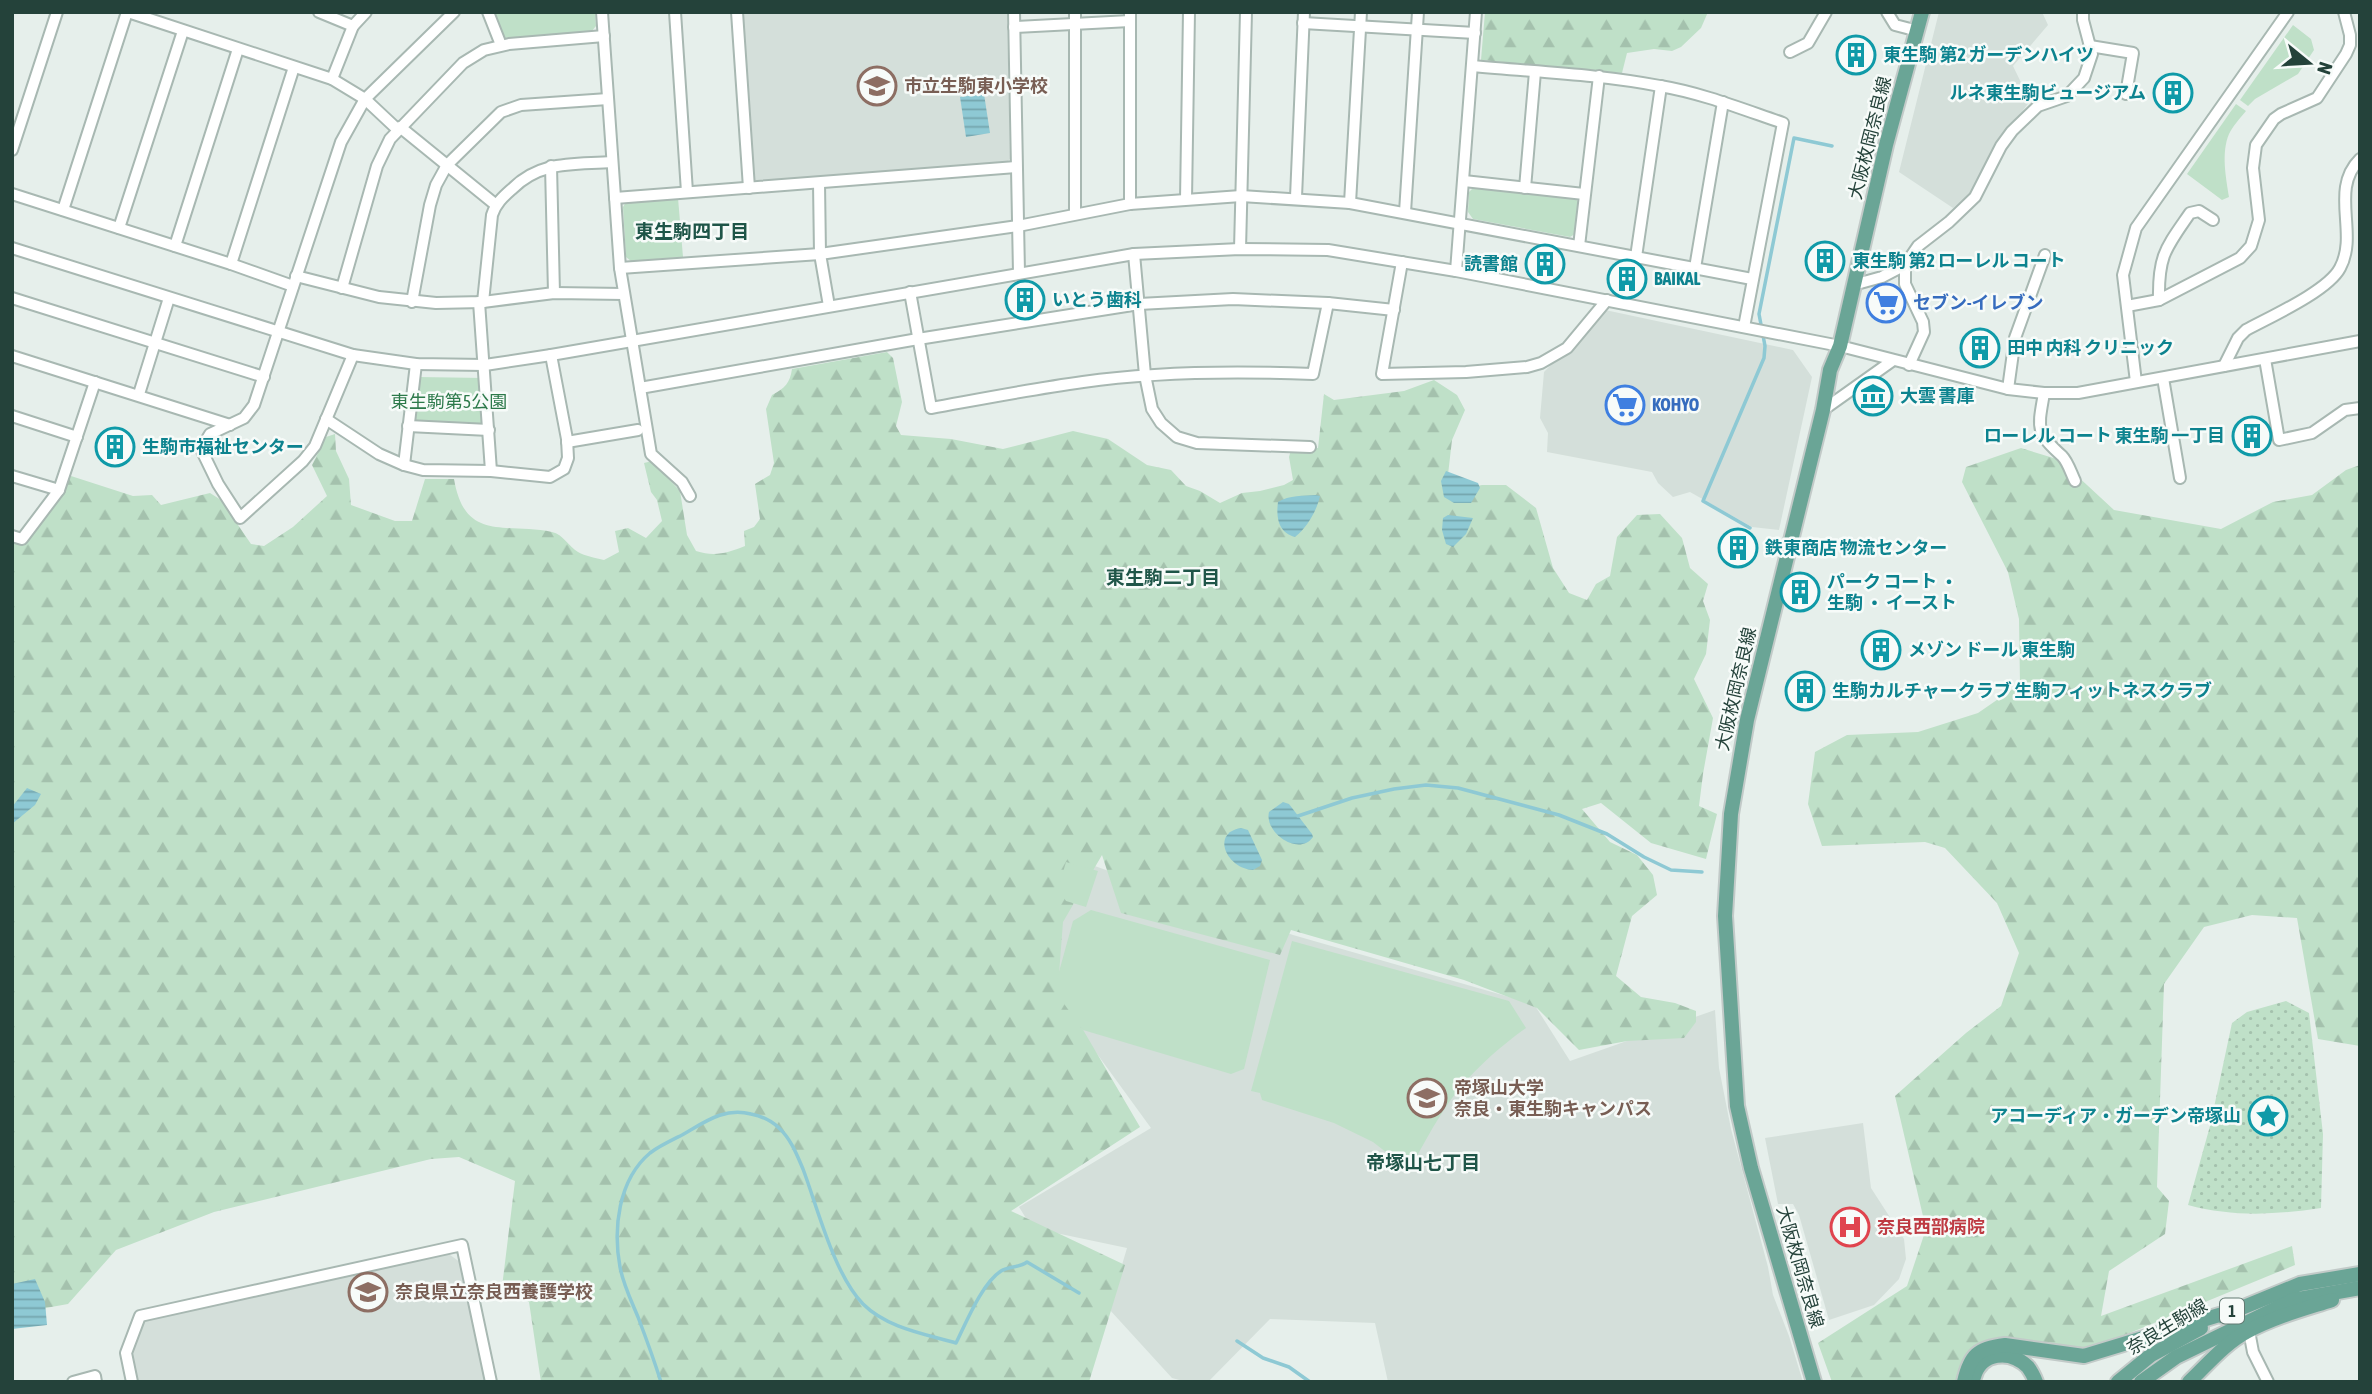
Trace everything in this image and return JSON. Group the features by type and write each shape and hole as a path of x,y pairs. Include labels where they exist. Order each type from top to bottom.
{"main road":[{"name":"大阪枚岡奈良線","path":"1814,1382 1751,1168 1737,1106 1725,916 1731,814 1747,720 1823,410 1830,370 1840,346 1886,145 1923,12"},
{"name":"奈良生駒線","path":"2118,1382 2151,1355 2229,1312 2300,1284 2360,1274"},
{"name":"奈良生駒線","path":"2141,1382 2176,1357 2293,1300 2360,1289"},
{"path":"2189,1382 2221,1351 2249,1331 2274,1319 2360,1289"},
{"path":"1964,1382 1968,1363 1978,1353 1993,1346 2005,1345 2084,1356 2229,1312"},
{"path":"1973,1382 1976,1367 1991,1356 2012,1356 2029,1368 2036,1382"}],"street":[{"path":"12,150 57,12"},
{"path":"63,210 127,12 332,79 365,99 496,205"},
{"path":"320,12 353,26"},
{"path":"332,79 353,26 366,12"},
{"path":"353,355 315,446 303,461 240,518 218,484 201,449 211,435 244,418 254,405 341,142 365,99 454,12"},
{"path":"488,12 501,45"},
{"path":"602,12 620,268 651,454 682,482 690,496"},
{"path":"675,12 687,192"},
{"path":"737,12 749,188"},
{"path":"1014,12 1019,273"},
{"path":"1186,199 1189,12"},
{"path":"1240,248 1246,12"},
{"path":"1350,202 1360,12"},
{"path":"1405,212 1418,12"},
{"path":"1456,271 1476,12"},
{"path":"1790,52 1808,43 1826,12"},
{"path":"1887,12 1895,25 1918,31"},
{"path":"1853,285 1882,277 1905,265 1918,246 1975,197 2001,146 2012,131 2038,106 2067,96 2084,78 2092,54 2083,12"},
{"path":"2136,382 2123,275 2136,228 2288,12"},
{"path":"2127,306 2159,300 2240,258 2251,246 2259,220 2253,168 2256,145 2274,119 2317,98 2350,45 2344,12"},
{"path":"1014,27 1075,18 1130,17 1130,204"},
{"path":"1075,18 1075,213"},
{"path":"1296,197 1304,18 1360,26 1475,33"},
{"path":"119,228 183,31"},
{"path":"342,288 377,166 398,128 463,63 484,50 501,45 604,37"},
{"path":"2090,46 2133,53 2126,94"},
{"path":"175,246 238,49"},
{"path":"231,264 294,66"},
{"path":"1473,66 1599,76 1661,86 1723,102 1783,123 1744,327"},
{"path":"1525,188 1535,72"},
{"path":"1579,246 1599,76"},
{"path":"1636,257 1661,86"},
{"path":"412,302 430,205 436,185 447,166 501,113 522,105 608,99"},
{"path":"1695,268 1723,102"},
{"path":"2224,366 2238,338 2246,330 2324,286 2340,269 2347,247 2344,190 2352,167 2360,159"},
{"path":"491,471 481,302 492,215 496,205 524,177 537,170 551,166 612,162"},
{"path":"551,166 554,293"},
{"path":"615,198 1016,167"},
{"path":"1464,181 1584,194"},
{"path":"819,183 820,254 829,306"},
{"path":"12,194 231,264 295,281 379,297 412,302 459,304 554,293 624,294"},
{"path":"620,268 820,254 1018,226 1130,204 1241,196 1350,202 1752,279"},
{"path":"2159,300 2159,270 2166,249 2190,213 2199,211 2213,220"},
{"path":"12,248 353,355 416,363 485,365 1134,254 1240,248 1328,250 1456,271 1840,346 2008,389 2044,393 2078,393 2360,341"},
{"path":"1134,254 1146,375 1152,409 1161,424 1177,437 1197,443 1310,447"},
{"path":"2008,389 2015,338 2045,255"},
{"path":"1402,262 1382,374 1466,372 1527,367 1541,363 1567,348 1607,300"},
{"path":"1905,265 1905,284 1923,322 1924,332 1909,365"},
{"path":"910,292 931,408 1085,382 1146,375 1261,372 1312,374 1328,303"},
{"path":"12,298 264,377"},
{"path":"139,394 169,298"},
{"path":"640,388 918,339 1139,304 1233,299 1328,303 1394,310"},
{"path":"326,419 379,454 404,465 424,470 491,471 550,477 564,469 568,458 551,355"},
{"path":"12,356 230,425"},
{"path":"2265,359 2279,440 2312,433 2345,410 2360,408"},
{"path":"1823,410 1892,361"},
{"path":"404,465 416,363"},
{"path":"2163,378 2180,478"},
{"path":"12,536 22,539 59,491 95,382"},
{"path":"2044,393 2040,417 2042,436 2051,448 2063,457 2075,481"},
{"path":"12,416 77,437"},
{"path":"408,426 489,430"},
{"path":"567,442 638,430"},
{"path":"12,475 59,491"},
{"path":"132,1382 126,1353 140,1316 462,1245 491,1382"},
{"path":"2249,1331 2253,1352 2268,1382"},
{"path":"73,1382 95,1376 96,1382"}],"shaded area":[{"name":"市立生駒東小学校","path":"741,12 1007,12 1010,159 1006,163 757,182 752,178"},
{"path":"1939,12 2042,12 2048,25 2013,66 2030,101 1994,149 1974,190 1953,208 1899,172"},
{"path":"1605,310 1793,350 1812,377 1779,530 1752,527 1690,492 1673,497 1658,483 1652,472 1547,452 1548,433 1540,418 1544,372"},
{"name":"帝塚山大学 奈良・東生駒キャンパス","path":"1063,855 1293,935 1534,1004 1570,1061 1715,1010 1719,1068 1731,1129 1773,1295 1803,1382 1388,1382 1375,1323 1270,1319 1208,1382 1187,1382 1172,1378 1109,1309 1127,1248 1032,1228 1019,1207 1151,1128 1044,981"},
{"name":"奈良西部病院","path":"1863,1123 1871,1188 1904,1239 1906,1259 1899,1279 1874,1305 1829,1320 1799,1215 1793,1204 1778,1204 1765,1138"},
{"name":"奈良県立奈良西養護学校","path":"446,1252 464,1265 488,1382 136,1382 129,1352 142,1319"}],"green space":[{"path":"491,12 595,12 596,26 591,32 502,38"},
{"path":"1485,12 1708,12 1701,28 1681,47 1672,51 1654,49 1627,53 1622,73 1481,60"},
{"path":"2293,25 2311,39 2314,50 2298,74 2255,99 2248,106 2240,100"},
{"path":"2236,104 2246,111 2232,128 2227,141 2225,165 2229,197 2222,200 2187,174"},
{"path":"1474,187 1575,198 1579,203 1575,234 1570,237 1473,219 1468,212 1469,192"},
{"path":"678,198 683,257 631,261 626,257 623,207 626,202"},
{"path":"887,352 893,358 902,402 896,426 901,435 951,439 1003,449 1073,431 1108,439 1147,465 1171,470 1186,486 1220,503 1242,493 1284,485 1293,480 1289,457 1291,450 1318,448 1324,394 1334,400 1404,391 1434,380 1457,395 1465,410 1452,440 1446,492 1482,485 1506,485 1536,508 1553,568 1569,593 1587,600 1596,584 1610,576 1617,537 1637,515 1660,514 1682,538 1690,568 1708,584 1703,601 1710,620 1706,654 1694,679 1713,718 1699,806 1717,814 1706,859 1651,843 1601,803 1582,809 1610,842 1637,855 1653,875 1657,895 1632,916 1616,976 1641,997 1675,1003 1696,1011 1696,1022 1684,1038 1627,1041 1579,1050 1537,1008 1464,980 1291,930 1280,955 1121,913 1102,855 1063,922 1058,987 1140,1127 1011,1211 1125,1265 1089,1382 541,1382 529,1302 502,1287 515,1181 459,1157 431,1159 214,1212 116,1250 68,1304 12,1314 12,542 24,545 45,518 71,476 133,496 152,495 161,505 210,493 221,500 251,544 264,546 293,527 327,496 312,465 326,437 335,434 336,451 349,479 351,505 395,521 412,521 425,479 454,479 459,499 467,513 477,521 503,528 552,532 578,552 604,560 619,552 615,531 628,528 646,538 662,521 644,463 652,461 680,491 687,535 696,551 721,553 745,546 744,531 754,527 760,519 755,484 770,475 774,463 766,409 772,395 788,382 792,369"},
{"name":"東生駒第5公園","path":"418,377 484,378 486,426 412,423"},
{"path":"2021,448 2060,460 2114,510 2221,529 2273,502 2312,495 2346,470 2360,465 2360,1046 2318,1039 2297,918 2252,915 2204,927 2164,984 2157,1187 2169,1201 2165,1234 2109,1271 2101,1316 2292,1246 2295,1265 2086,1351 1999,1338 1976,1348 1962,1382 1832,1382 1818,1343 1907,1286 1926,1229 1895,1096 2001,1006 2019,953 1997,903 1945,848 1925,842 1822,846 1808,804 1815,752 1847,735 1918,732 1978,713 2020,684 2019,619 2008,572 1962,482 1966,467"},
{"path":"1066,862 1098,871 1086,907 1066,901 1058,889"},
{"path":"1091,910 1270,960 1244,1069 1231,1074 1083,1030 1054,990 1073,921"},
{"path":"1292,941 1509,1001 1526,1028 1491,1056 1459,1089 1409,1170 1373,1142 1334,1123 1262,1100 1260,1093 1251,1091"},
{"path":"2286,1001 2309,1013 2323,1134 2321,1208 2254,1214 2221,1212 2188,1205 2210,1126 2232,1023 2247,1012"}],"water":[{"path":"984,94 990,133 966,137 960,97"},
{"path":"1446,471 1478,483 1480,488 1471,503 1454,503 1444,497 1441,481"},
{"path":"1320,496 1317,507 1304,529 1295,537 1285,532 1278,519 1278,502 1292,497"},
{"path":"1448,515 1473,518 1466,534 1453,547 1446,544 1442,530 1443,518"},
{"path":"27,788 41,794 35,805 12,824 12,807"},
{"path":"1283,802 1289,804 1312,834 1313,837 1307,843 1284,840 1272,828 1269,812"},
{"path":"1241,828 1248,830 1262,860 1260,866 1253,870 1236,864 1226,851 1226,837"},
{"path":"35,1279 45,1302 47,1325 12,1329 12,1284"}],"waterway":[{"path":"1750,528 1703,501 1764,358 1765,346 1759,314 1794,138 1832,146"},
{"path":"1298,816 1352,798 1394,789 1426,785 1458,788 1559,815 1607,834 1671,870 1702,872"},
{"path":"661,1382 621,1273 617,1237 620,1206 631,1177 650,1153 707,1121 732,1112 766,1119 787,1137 803,1169 835,1259 863,1304 883,1319 956,1343 987,1284 1004,1269 1027,1262 1079,1293"},
{"path":"1237,1341 1263,1358 1289,1367 1310,1382"}],"place":[{"name":"東生駒 第2 ガーデンハイツ","path":"1856,55"},
{"name":"市立生駒東小学校","path":"877,86"},
{"name":"ルネ東生駒ビュージアム","path":"2173,93"},
{"name":"東生駒 第2 ローレル コート","path":"1825,261"},
{"name":"読書館","path":"1545,264"},
{"name":"BAIKAL","path":"1627,279"},
{"name":"いとう歯科","path":"1025,300"},
{"name":"セブン-イレブン","path":"1886,303"},
{"name":"田中 内科 クリニック","path":"1980,348"},
{"name":"大雲 書庫","path":"1873,396"},
{"name":"KOHYO","path":"1625,405"},
{"name":"ローレル コート 東生駒 一丁目","path":"2252,436"},
{"name":"生駒市福祉センター","path":"115,447"},
{"name":"鉄東商店 物流センター","path":"1738,548"},
{"name":"パーク コート ・ 生駒 ・ イースト","path":"1800,592"},
{"name":"メゾン ドール 東生駒","path":"1881,650"},
{"name":"生駒カルチャークラブ 生駒フィットネスクラブ","path":"1805,691"},
{"name":"帝塚山大学 奈良・東生駒キャンパス","path":"1427,1098"},
{"name":"アコーディア・ガーデン帝塚山","path":"2268,1116"},
{"name":"奈良西部病院","path":"1850,1227"},
{"name":"奈良県立奈良西養護学校","path":"368,1292"}],"district":[{"name":"東生駒四丁目","path":"692,231"},
{"name":"東生駒二丁目","path":"1163,577"},
{"name":"帝塚山七丁目","path":"1423,1162"}]}
